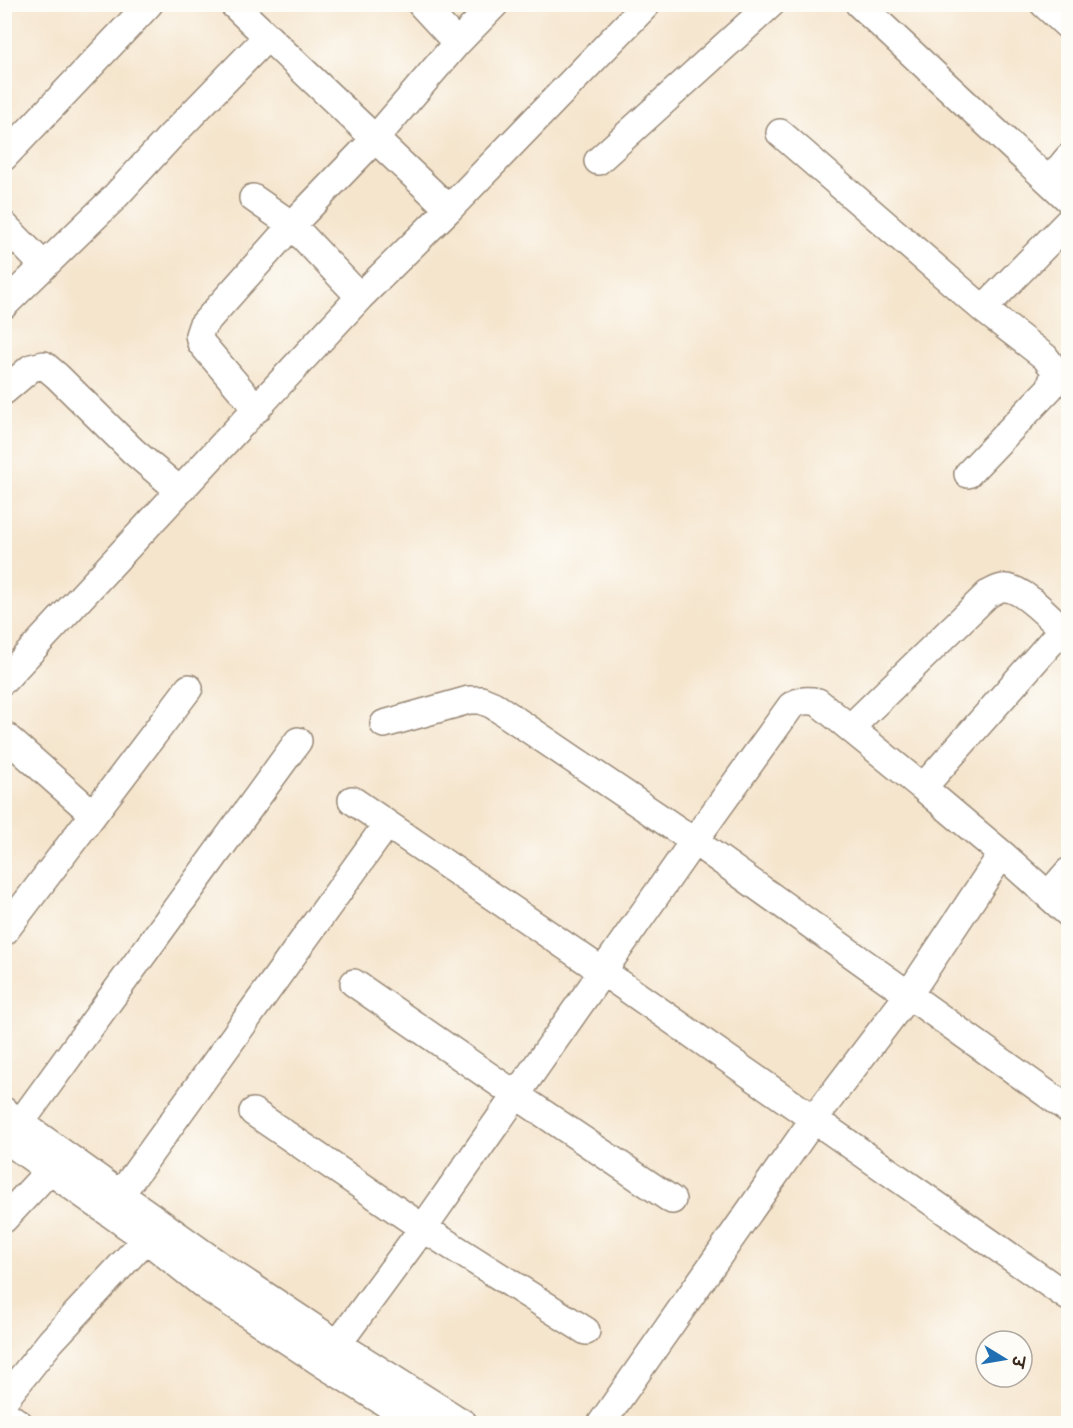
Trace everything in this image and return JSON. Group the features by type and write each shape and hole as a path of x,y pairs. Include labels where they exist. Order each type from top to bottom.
{"street":[{"path":"4,157 149,4"},
{"path":"233,4 449,209"},
{"path":"421,4 457,43"},
{"path":"257,410 201,343 199,335 202,326 292,225 374,140 457,43 495,4"},
{"path":"5,680 360,297 648,4"},
{"path":"598,161 771,4"},
{"path":"860,4 1058,190 1068,158"},
{"path":"1044,4 1068,26"},
{"path":"4,305 111,201 267,37"},
{"path":"780,133 983,309 1050,362 1054,376 1050,388 968,474"},
{"path":"253,198 292,225 360,297"},
{"path":"983,309 1068,222"},
{"path":"4,225 44,266"},
{"path":"4,391 31,368 44,365 133,451 180,491"},
{"path":"850,728 988,594 1002,587 1021,593 1066,627 933,776 921,786"},
{"path":"4,932 189,688"},
{"path":"384,724 469,700 481,700 493,705 694,841 1068,1109"},
{"path":"330,1354 423,1228 791,706 809,700 818,702 1002,854 1068,913"},
{"path":"4,735 93,814"},
{"path":"10,1123 298,741"},
{"path":"352,800 1068,1297"},
{"path":"120,1195 387,824"},
{"path":"601,1424 814,1119 909,994 1002,854"},
{"path":"1048,895 1068,873"},
{"path":"354,983 672,1200"},
{"path":"253,1112 423,1228 586,1331"},
{"path":"10,1123 50,1170 146,1239 205,1286 452,1420"},
{"path":"10,1123 120,1195 219,1265 330,1354 386,1415 419,1424"},
{"path":"4,1219 50,1170"},
{"path":"4,1400 51,1341 146,1239"},
{"path":"4,1413 20,1424"}]}
